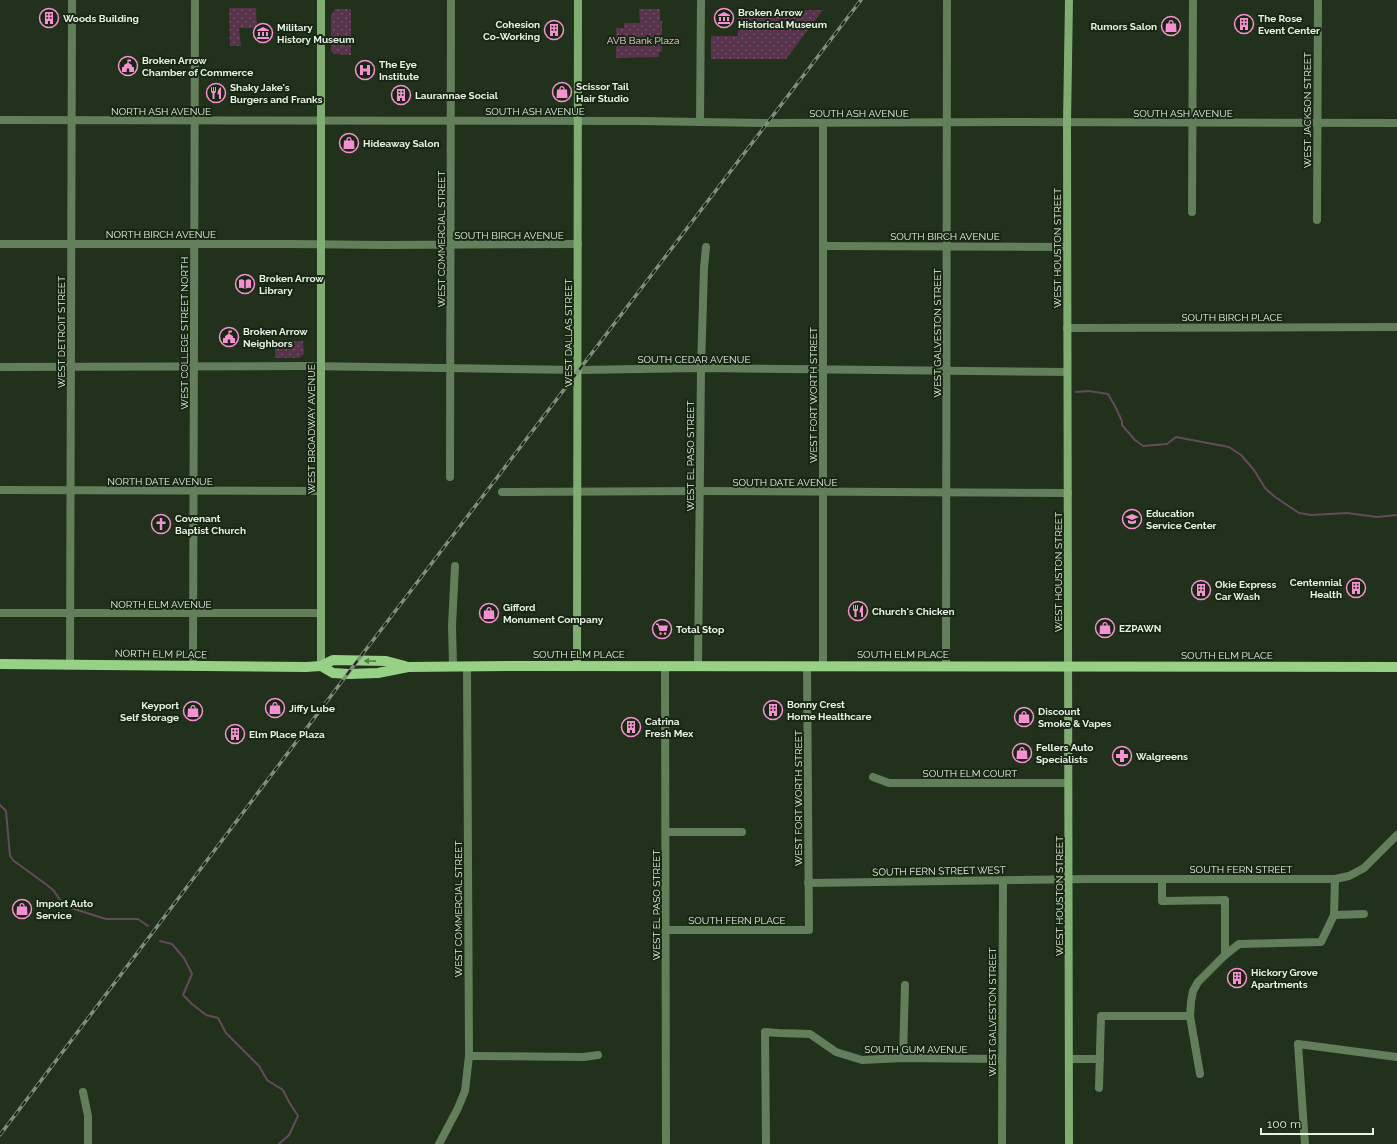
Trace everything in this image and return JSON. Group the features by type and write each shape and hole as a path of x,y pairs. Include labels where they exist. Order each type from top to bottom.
{"main road":[{"name":"NORTH ELM PLACE","path":"0,664 321,666"},
{"name":"SOUTH ELM PLACE","path":"321,666 333,673 348,674 378,673 408,667 453,666 1397,667"}],"street":[{"name":"WEST DETROIT STREET","path":"70,664 72,0"},
{"name":"WEST COLLEGE STREET NORTH","path":"193,666 195,0"},
{"name":"WEST BROADWAY AVENUE","path":"321,0 321,666"},
{"name":"WEST COMMERCIAL STREET","path":"450,477 452,121 451,0"},
{"name":"WEST DALLAS STREET","path":"577,666 578,0"},
{"path":"700,122 701,0"},
{"name":"WEST GALVESTON STREET","path":"946,667 947,0"},
{"name":"WEST HOUSTON STREET","path":"1069,0 1067,123 1069,1144"},
{"path":"1192,212 1193,0"},
{"name":"WEST JACKSON STREET","path":"1317,220 1318,0"},
{"name":"NORTH ASH AVENUE","path":"0,120 321,121"},
{"name":"SOUTH ASH AVENUE","path":"321,121 1193,124 1317,122 1397,123"},
{"name":"WEST FORT WORTH STREET","path":"823,123 824,666"},
{"name":"NORTH BIRCH AVENUE","path":"0,244 321,244"},
{"name":"SOUTH BIRCH AVENUE","path":"321,244 578,244"},
{"name":"SOUTH BIRCH AVENUE","path":"824,246 1068,247"},
{"name":"WEST EL PASO STREET","path":"698,666 701,368 706,247"},
{"name":"SOUTH BIRCH PLACE","path":"1067,328 1397,327"},
{"name":"SOUTH CEDAR AVENUE","path":"0,367 514,368 577,370 701,368 1067,372"},
{"name":"NORTH DATE AVENUE","path":"0,490 321,491"},
{"name":"SOUTH DATE AVENUE","path":"502,492 700,491 1068,493"},
{"path":"453,666 455,566"},
{"name":"NORTH ELM AVENUE","path":"0,613 321,613"},
{"name":"WEST COMMERCIAL STREET","path":"439,1144 458,1108 465,1091 468,1075 467,666"},
{"name":"WEST EL PASO STREET","path":"665,666 666,1144"},
{"name":"WEST FORT WORTH STREET","path":"807,666 808,930"},
{"name":"SOUTH ELM COURT","path":"873,777 889,784 1068,783"},
{"path":"666,832 742,832"},
{"name":"SOUTH FERN STREET","path":"1069,879 1335,879 1349,876 1364,868 1397,835"},
{"name":"SOUTH FERN STREET WEST","path":"808,883 1069,879"},
{"path":"1162,879 1162,901 1225,900 1225,955"},
{"path":"1200,1074 1190,1016 1193,991 1198,982 1225,955 1239,944 1321,942 1334,915 1335,879"},
{"name":"WEST GALVESTON STREET","path":"1002,1144 1003,881"},
{"path":"1334,915 1364,914"},
{"name":"SOUTH FERN PLACE","path":"666,930 808,930"},
{"path":"903,1058 905,985"},
{"path":"1099,1088 1101,1016 1190,1016"},
{"name":"SOUTH GUM AVENUE","path":"766,1144 765,1032 778,1034 810,1034 836,1052 862,1060 903,1058 1002,1059"},
{"path":"1305,1144 1298,1044 1397,1057"},
{"path":"469,1056 584,1057 598,1055"},
{"path":"1069,1059 1100,1059"},
{"path":"83,1092 88,1116 88,1144"}],"green space":[{"path":"229,8 256,8 257,28 239,28 241,46 230,46"},
{"path":"335,9 351,9 351,55 334,54 331,51 331,15"},
{"name":"AVB Bank Plaza","path":"639,9 660,9 662,39 660,39 660,46 662,47 662,51 659,53 659,57 616,58 616,28 624,28 624,23 640,23"},
{"path":"738,10 823,10 786,59 711,59 711,36 738,36"},
{"path":"280,341 303,341 304,354 299,358 275,358 275,348"}],"waterway":[{"path":"1076,392 1089,391 1108,394 1122,421 1122,425 1135,440 1143,446 1167,444 1176,437 1229,447 1241,455 1254,470 1265,488 1275,497 1299,513 1311,515 1347,513 1377,517 1397,515"},
{"path":"0,805 6,811 10,856 14,861 54,891 60,900 71,908 106,919 138,919 148,926"},
{"path":"160,941 172,944 184,958 192,974 183,995 206,1015 218,1018 226,1033 259,1066 267,1080 283,1090 298,1116 289,1135 279,1144"}],"railway":[{"path":"0,1135 358,660 861,0"}],"place":[{"name":"Woods Building","path":"49,18"},
{"name":"Broken Arrow Historical Museum","path":"724,18"},
{"name":"The Rose Event Center","path":"1244,24"},
{"name":"Rumors Salon","path":"1171,26"},
{"name":"Cohesion Co-Working","path":"554,30"},
{"name":"Military History Museum","path":"263,33"},
{"name":"Broken Arrow Chamber of Commerce","path":"128,66"},
{"name":"The Eye Institute","path":"365,70"},
{"name":"Scissor Tail Hair Studio","path":"562,92"},
{"name":"Shaky Jake's Burgers and Franks","path":"216,93"},
{"name":"Laurannae Social","path":"401,95"},
{"name":"Hideaway Salon","path":"349,143"},
{"name":"Broken Arrow Library","path":"245,284"},
{"name":"Broken Arrow Neighbors","path":"229,337"},
{"name":"Education Service Center","path":"1132,519"},
{"name":"Covenant Baptist Church","path":"161,524"},
{"name":"Centennial Health","path":"1356,588"},
{"name":"Okie Express Car Wash","path":"1201,590"},
{"name":"Church's Chicken","path":"858,611"},
{"name":"Gifford Monument Company","path":"489,613"},
{"name":"EZPAWN","path":"1105,628"},
{"name":"Total Stop","path":"662,629"},
{"name":"Jiffy Lube","path":"275,708"},
{"name":"Bonny Crest Home Healthcare","path":"773,710"},
{"name":"Keyport Self Storage","path":"193,711"},
{"name":"Discount Smoke & Vapes","path":"1024,717"},
{"name":"Catrina Fresh Mex","path":"631,727"},
{"name":"Elm Place Plaza","path":"235,734"},
{"name":"Fellers Auto Specialists","path":"1022,753"},
{"name":"Walgreens","path":"1122,756"},
{"name":"Import Auto Service","path":"22,909"},
{"name":"Hickory Grove Apartments","path":"1237,978"}]}
